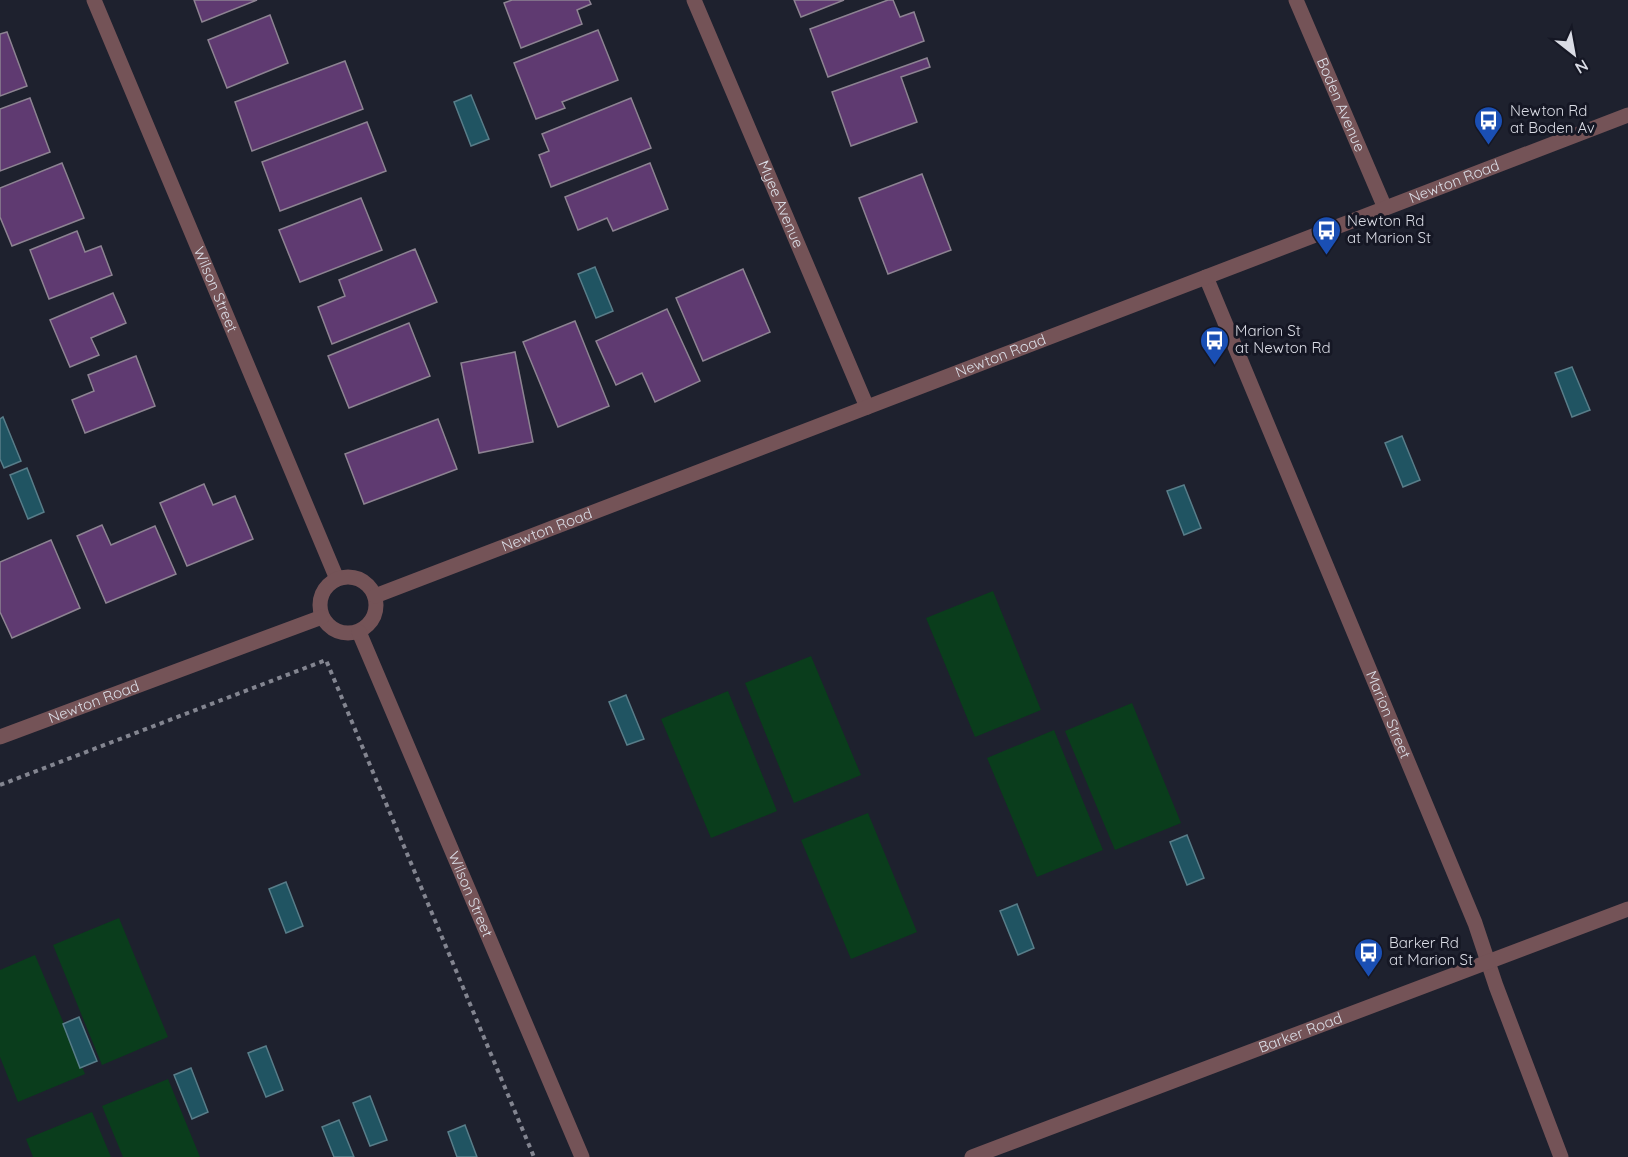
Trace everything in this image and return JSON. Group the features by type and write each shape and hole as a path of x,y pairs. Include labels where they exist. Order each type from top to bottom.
{"street":[{"name":"Wilson Street","path":"94,0 337,579"},
{"name":"Myee Avenue","path":"694,0 867,407"},
{"name":"Boden Avenue","path":"1296,0 1385,208"},
{"name":"Newton Road","path":"375,596 1628,115"},
{"name":"Marion Street","path":"1206,277 1475,923 1561,1157"},
{"path":"355,578 370,588 375,596 376,604 372,621 359,632 351,634 333,630 322,617 320,608 323,591 337,579 355,578"},
{"name":"Newton Road","path":"0,737 322,617"},
{"name":"Wilson Street","path":"359,632 582,1157"},
{"name":"Barker Road","path":"972,1157 1628,909"}],"path":[{"path":"0,785 326,660 534,1157"}],"green space":[{"path":"993,591 1041,710 975,737 926,618"},
{"path":"811,656 861,775 794,803 745,683"},
{"path":"728,691 777,811 711,838 661,719"},
{"path":"1132,703 1181,823 1115,850 1065,731"},
{"path":"1054,730 1103,850 1037,877 987,758"},
{"path":"868,813 917,932 851,959 801,840"},
{"path":"119,918 168,1037 102,1065 53,945"},
{"path":"35,955 85,1074 18,1102 0,1057 0,970"},
{"path":"168,1079 200,1157 123,1157 102,1106"},
{"path":"92,1112 111,1157 33,1157 26,1139"}],"water":[{"path":"471,95 489,139 471,146 454,102"},
{"path":"595,267 613,311 596,318 578,274"},
{"path":"1572,367 1590,410 1572,417 1555,373"},
{"path":"3,417 21,461 4,468 0,459 0,419"},
{"path":"1402,436 1420,480 1403,487 1385,443"},
{"path":"27,468 44,512 28,519 10,475"},
{"path":"1184,485 1201,528 1184,535 1167,491"},
{"path":"626,695 644,739 627,745 609,702"},
{"path":"1187,835 1204,878 1187,885 1170,842"},
{"path":"286,882 303,926 286,933 269,889"},
{"path":"1017,904 1034,948 1018,955 1000,911"},
{"path":"79,1017 97,1061 80,1068 63,1024"},
{"path":"266,1046 283,1090 266,1097 248,1053"},
{"path":"191,1068 208,1112 192,1119 174,1075"},
{"path":"370,1096 387,1140 370,1146 353,1103"},
{"path":"339,1120 354,1157 334,1157 322,1127"},
{"path":"465,1125 477,1157 457,1157 448,1132"}],"building":[{"path":"194,0 257,0 202,22"},
{"path":"512,0 589,0 591,4 577,10 582,24 521,48 504,3"},
{"path":"794,0 844,0 801,17"},
{"path":"893,0 900,17 914,12 924,41 828,77 810,29"},
{"path":"270,15 288,63 227,88 208,40"},
{"path":"598,30 618,80 562,102 565,108 536,119 514,63"},
{"path":"7,32 27,86 0,96 0,34"},
{"path":"927,58 930,67 901,77 917,122 851,146 832,92"},
{"path":"345,61 363,109 252,151 235,102"},
{"path":"30,98 50,152 0,171 0,109"},
{"path":"631,98 651,148 551,187 539,155 549,151 542,134"},
{"path":"367,122 386,171 280,211 262,162"},
{"path":"62,163 84,218 12,246 0,217 0,188"},
{"path":"650,163 668,209 613,231 607,218 578,230 565,197"},
{"path":"922,174 951,250 888,274 859,198"},
{"path":"361,198 382,250 300,282 279,230"},
{"path":"77,231 85,252 101,246 112,275 49,299 30,250"},
{"path":"415,249 437,302 332,344 318,307 345,296 339,280"},
{"path":"743,269 770,332 703,361 676,298"},
{"path":"113,293 126,323 91,338 99,355 70,367 50,320"},
{"path":"667,309 700,381 655,402 642,373 616,385 596,341"},
{"path":"575,321 609,406 558,427 523,342"},
{"path":"409,323 430,376 349,408 328,356"},
{"path":"515,352 533,442 479,453 461,363"},
{"path":"136,356 155,406 85,433 72,400 94,391 88,375"},
{"path":"438,419 457,469 364,504 345,454"},
{"path":"204,484 213,505 235,496 253,539 187,566 160,503"},
{"path":"102,525 111,545 155,526 176,574 106,603 77,536"},
{"path":"51,540 80,608 12,638 0,612 0,562"}],"place":[{"name":"Newton Rd at Boden Av","path":"1489,146"},
{"name":"Newton Rd at Marion St","path":"1326,256"},
{"name":"Marion St at Newton Rd","path":"1214,366"},
{"name":"Barker Rd at Marion St","path":"1368,978"}]}
